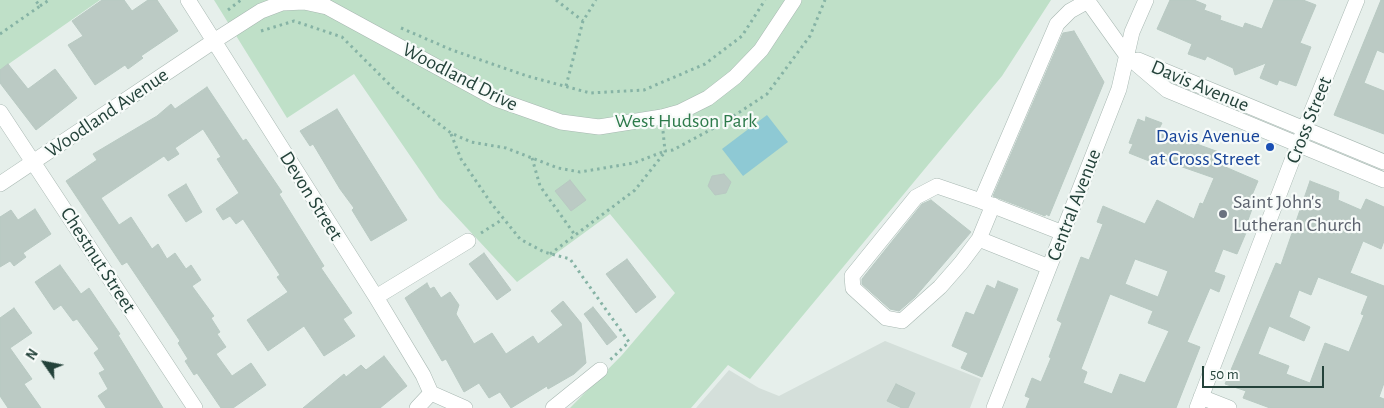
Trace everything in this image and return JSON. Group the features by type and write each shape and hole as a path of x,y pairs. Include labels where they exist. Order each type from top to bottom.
{"street":[{"name":"Devon Street","path":"188,0 376,298 423,375 431,393"},
{"name":"Woodland Drive","path":"214,41 271,6 292,2 316,4 350,18 496,99 562,122 599,126 662,117 680,112 708,98 736,77 761,50 794,0"},
{"name":"Central Avenue","path":"994,408 1119,89 1132,32 1146,0"},
{"name":"Cross Street","path":"1199,403 1298,145 1357,0"},
{"name":"Davis Avenue","path":"1088,1 1127,56 1167,90 1384,180"},
{"path":"1063,234 987,203 938,186 916,197 852,276 853,288 886,318 902,321 940,287 979,239 987,203 1057,24 1070,11 1088,1"},
{"name":"Woodland Avenue","path":"0,184 214,41"},
{"name":"Davis Avenue","path":"1127,56 1384,162"},
{"name":"Chestnut Street","path":"0,112 196,408"},
{"path":"979,239 1049,267"},
{"path":"376,298 468,241"},
{"path":"553,408 600,370"},
{"path":"417,408 426,402 431,393 466,408"},
{"path":"1199,403 1229,408"}],"path":[{"path":"35,0 40,6"},
{"path":"0,34 49,0"},
{"path":"228,10 241,0"},
{"path":"556,0 583,21"},
{"path":"566,86 583,21 596,0"},
{"path":"397,26 461,53 527,76 590,93 644,90 705,64 742,36 765,0"},
{"path":"255,34 294,21 342,37 397,92 451,133 471,142 506,148 558,168 580,172 634,163 665,151 673,150 697,138 767,94 810,36 825,0"},
{"path":"550,254 635,190 665,151 663,131"},
{"path":"451,133 461,159 503,219 520,239 550,254 570,259 629,342 600,370"},
{"path":"532,158 540,186 575,235"},
{"path":"468,241 503,219"}],"shaded area":[{"path":"885,341 981,379 970,408 696,408 729,370 759,388 779,396"}],"green space":[{"path":"0,0 100,0 0,70"},
{"name":"West Hudson Park","path":"214,0 1051,0 1002,76 750,379 728,365 691,408 570,408 622,355 675,293 610,214 517,282 439,198 354,74 287,118"}],"water":[{"path":"767,115 788,142 743,176 722,149"}],"building":[{"path":"102,0 124,0 132,11 148,0 157,0 178,31 141,56 143,58 128,69 125,65 95,85 68,45 83,36 72,21"},
{"path":"1170,0 1194,0 1206,5 1204,10 1221,16 1220,20 1243,28 1245,23 1262,29 1274,0 1303,0 1316,5 1300,43 1311,47 1296,86 1279,80 1277,85 1260,78 1266,63 1235,75 1233,68 1207,56 1205,60 1188,54 1192,44 1157,29"},
{"path":"1381,0 1384,0 1384,53 1377,50 1364,83 1384,91 1384,134 1334,115"},
{"path":"1074,31 1104,82 1049,216 1046,214 1045,216 993,196 1063,33"},
{"path":"8,64 28,89 55,69 77,98 36,130 0,83 0,70"},
{"path":"207,87 243,141 246,139 282,192 279,194 324,266 321,268 352,313 343,319 355,336 324,356 304,326 268,351 247,320 288,292 277,277 280,275 243,219 236,224 230,216 223,220 216,209 239,193 217,159 221,157 203,129 175,148 179,154 168,161 164,156 101,198 119,225 131,217 152,249 158,244 167,259 175,253 186,269 191,265 201,280 192,286 214,316 211,318 220,332 217,334 226,347 216,354 232,376 251,363 266,385 233,408 221,408 197,373 194,375 185,361 188,359 178,343 180,341 127,262 122,265 66,181 97,160 93,154 157,116 171,104 175,109"},
{"path":"337,109 407,220 371,241 352,210 354,208 340,189 313,144 310,146 300,131"},
{"path":"1146,117 1162,123 1159,129 1161,131 1227,155 1223,166 1258,181 1247,207 1252,209 1248,220 1251,221 1237,254 1223,249 1214,272 1225,276 1219,292 1210,288 1187,342 1200,347 1176,408 1026,408 1030,398 1025,396 1032,378 1041,382 1051,358 1049,357 1062,323 1057,320 1081,257 1089,260 1103,224 1097,222 1103,206 1145,224 1157,200 1194,219 1200,203 1203,204 1214,178 1151,156 1149,161 1129,153 1133,144 1129,143 1138,119 1145,122","holes":["1135,259 1168,271 1158,297 1125,284","1110,294 1153,311 1148,323 1169,331 1145,383 1120,374 1112,394 1083,383 1087,372 1081,369"]},
{"path":"724,174 731,182 726,193 715,195 708,186 712,176"},
{"path":"570,180 586,200 571,211 555,191"},
{"path":"1310,181 1339,192 1338,200 1361,210 1366,199 1384,207 1384,241 1381,249 1363,241 1350,273 1384,286 1384,383 1379,397 1384,399 1384,408 1270,408 1243,398 1246,391 1225,384 1276,263 1281,265","holes":["1318,277 1368,296 1361,314 1364,315 1349,352 1325,343 1310,383 1286,374 1289,366 1258,354 1269,326 1304,341 1310,327 1289,317 1299,290 1311,295"]},
{"path":"186,184 202,212 186,222 168,195"},
{"path":"931,200 971,232 915,297 899,311 890,309 862,284 862,279 922,204"},
{"path":"35,209 51,234 23,253 26,257 14,266 10,261 0,267 0,217 11,210 18,220"},
{"path":"484,253 511,290 497,300 469,264"},
{"path":"627,259 656,297 636,313 606,274"},
{"path":"60,265 81,294 89,288 120,334 118,335 163,408 106,408 98,396 108,389 99,373 105,370 94,353 99,349 77,319 73,321 61,305 54,310 35,282"},
{"path":"998,281 1018,289 982,377 961,368 968,353 952,346 966,312 974,315 987,285 995,289"},
{"path":"427,283 430,289 434,287 441,298 450,292 459,305 456,314 474,344 492,333 506,354 533,336 538,344 563,325 551,311 563,301 581,323 586,363 574,374 548,389 547,386 511,408 500,392 489,398 479,383 464,392 446,359 442,361 405,298"},
{"path":"593,307 617,337 607,345 584,314"},
{"path":"14,308 32,333 10,348 32,379 24,384 41,408 8,408 0,396 0,318"},
{"path":"384,356 407,386 380,408 303,408 344,374 346,377 361,365 366,370"},
{"path":"896,384 915,393 908,408 902,408 887,401"}],"place":[{"name":"Davis Avenue at Cross Street","path":"1270,147"},
{"name":"Saint John's Lutheran Church","path":"1223,214"}]}
